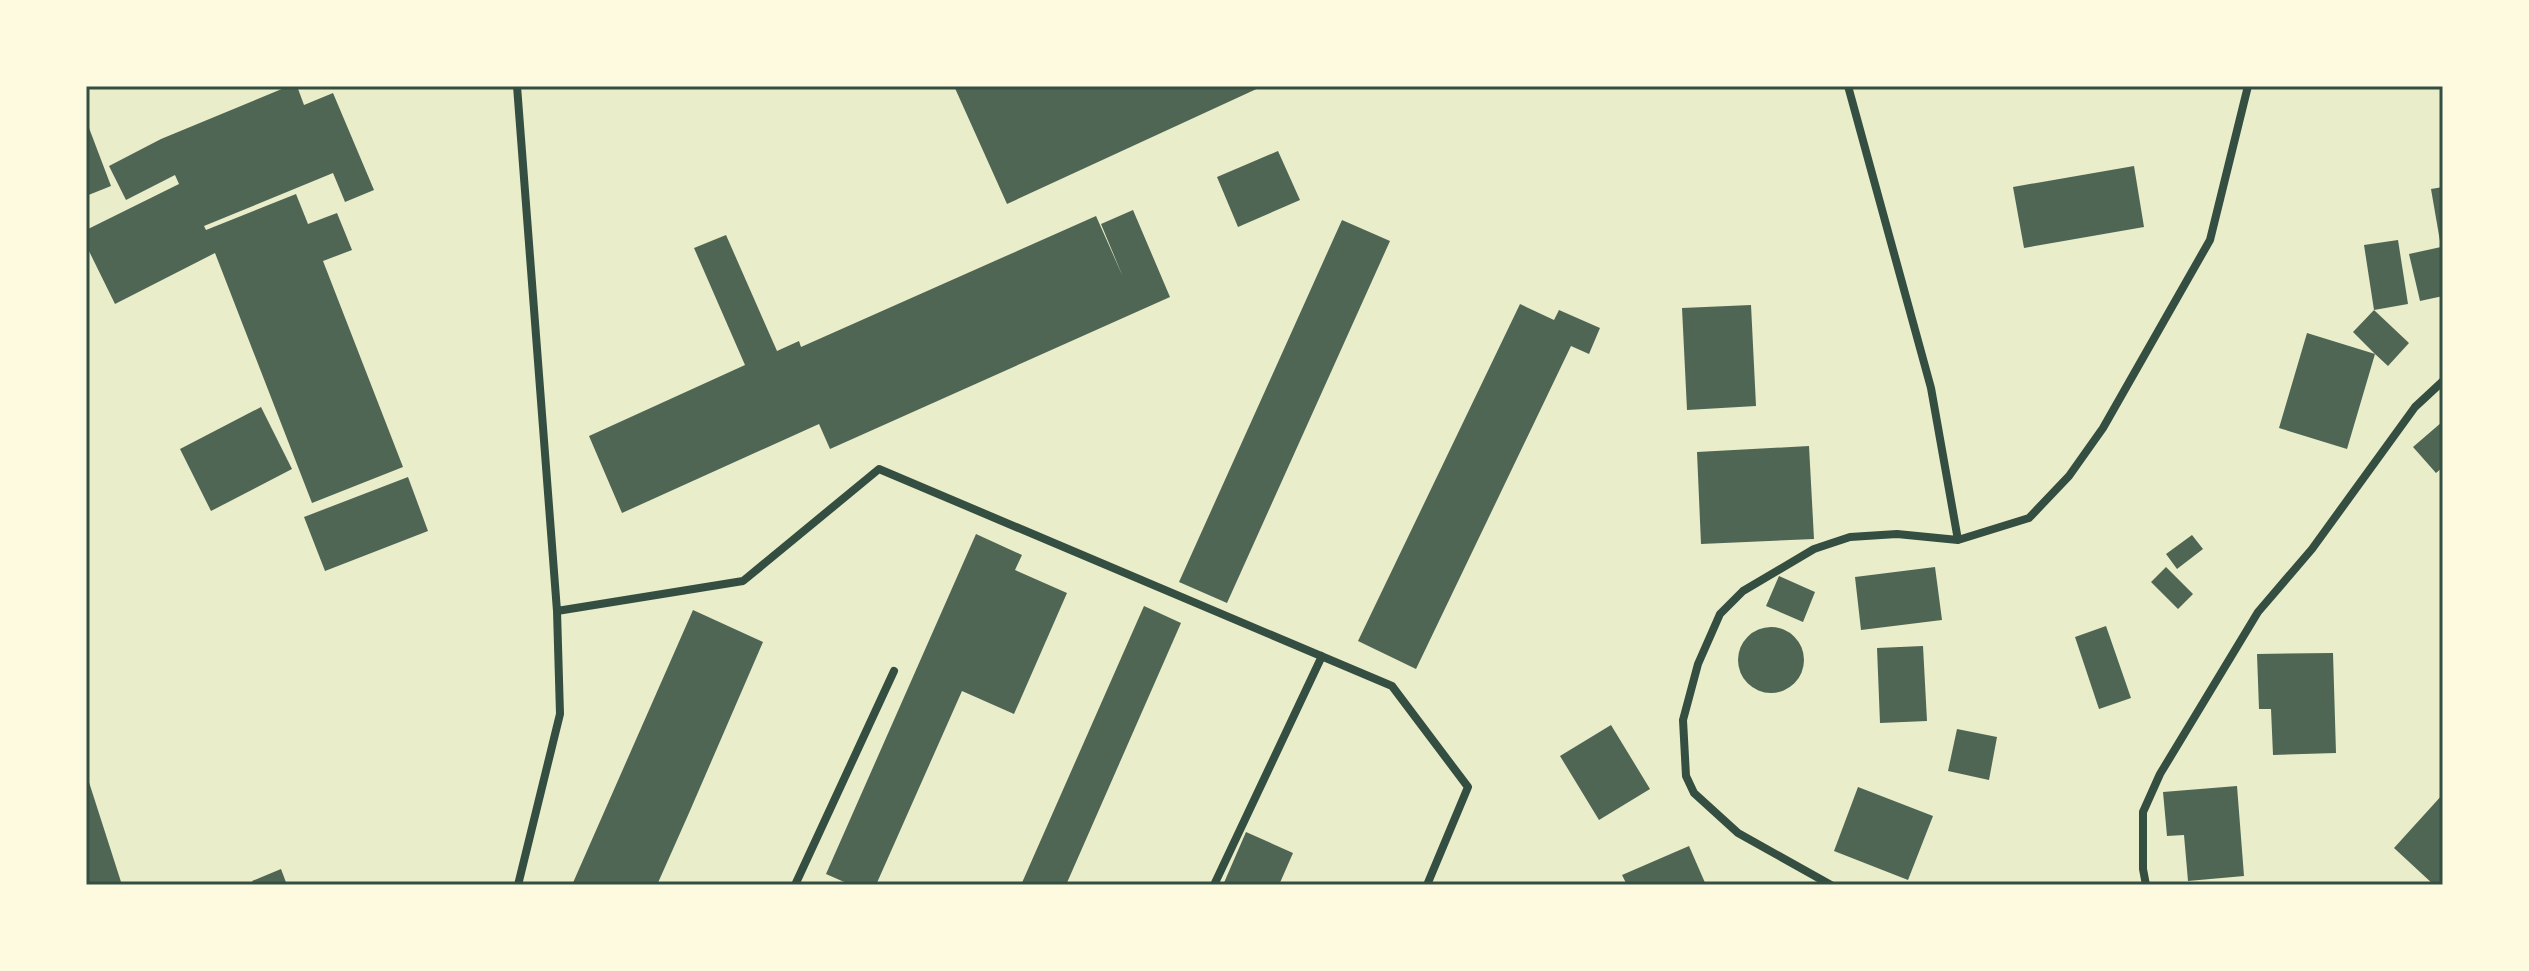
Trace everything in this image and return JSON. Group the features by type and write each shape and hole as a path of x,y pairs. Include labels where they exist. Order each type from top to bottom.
{"street":[{"path":"517,86 557,611 560,714 518,885"},
{"path":"1848,86 1931,388 1958,540"},
{"path":"1831,885 1738,833 1694,793 1686,776 1683,720 1698,664 1720,614 1743,591 1814,549 1850,537 1897,534 1958,540 2029,518 2069,476 2103,428 2210,240 2248,86"},
{"path":"2146,885 2143,812 2160,774 2258,612 2312,549 2415,407 2443,381"},
{"path":"557,611 743,581 879,469 1392,686 1468,787 1427,885"},
{"path":"1214,885 1322,656"},
{"path":"795,885 894,671"}],"building":[{"path":"289,86 297,86 304,105 333,93 374,190 345,202 333,173 204,226 206,230 296,194 308,224 337,213 352,250 323,261 403,467 312,503 215,253 115,304 86,245 86,230 179,184 175,175 126,200 109,166 161,139"},
{"path":"954,86 1263,86 1007,204"},
{"path":"86,120 111,186 86,196"},
{"path":"1278,151 1300,200 1238,227 1217,177"},
{"path":"2134,166 2144,227 2024,248 2013,187"},
{"path":"2443,187 2443,296 2420,301 2409,254 2441,247 2431,189"},
{"path":"1133,210 1170,297 830,449 819,424 622,513 589,436 745,365 694,248 726,235 777,351 799,341 801,347 1096,216 1123,277 1101,224"},
{"path":"1342,220 1390,241 1227,603 1179,582"},
{"path":"2398,240 2408,304 2374,310 2364,245"},
{"path":"1520,304 1554,320 1559,310 1600,328 1589,354 1571,346 1416,669 1358,641"},
{"path":"1751,305 1756,406 1687,410 1682,308"},
{"path":"2374,310 2409,343 2388,366 2353,332"},
{"path":"2307,333 2375,354 2347,449 2279,428"},
{"path":"261,407 292,469 211,511 180,449"},
{"path":"2442,422 2443,467 2436,473 2413,447"},
{"path":"1809,446 1814,539 1701,544 1697,452"},
{"path":"408,477 428,531 325,571 304,517"},
{"path":"976,534 1022,555 1015,570 1067,593 1014,714 962,691 876,885 851,885 826,874"},
{"path":"2192,535 2203,549 2177,569 2166,554"},
{"path":"1935,567 1942,620 1861,630 1855,577"},
{"path":"2166,567 2193,594 2178,609 2151,582"},
{"path":"1779,576 1815,592 1803,622 1766,606"},
{"path":"1144,606 1181,623 1066,885 1021,885"},
{"path":"693,610 763,642 689,813 657,885 572,885"},
{"path":"2106,626 2131,698 2099,709 2075,637"},
{"path":"1771,627 1784,629 1799,642 1804,660 1802,673 1789,688 1771,693 1758,691 1743,678 1738,660 1740,647 1753,632"},
{"path":"1923,646 1927,721 1880,723 1877,648"},
{"path":"2333,653 2336,753 2273,755 2271,709 2259,709 2257,654"},
{"path":"1611,725 1650,789 1599,820 1560,756"},
{"path":"1957,729 1997,737 1989,780 1948,771"},
{"path":"87,776 122,885 86,885"},
{"path":"2237,786 2244,876 2188,881 2184,835 2167,836 2163,792"},
{"path":"1858,787 1933,816 1908,880 1834,851"},
{"path":"2443,794 2443,885 2434,885 2394,848"},
{"path":"1246,832 1293,853 1279,885 1223,885"},
{"path":"1689,846 1706,885 1627,885 1622,875"},
{"path":"281,869 287,885 254,885 252,881"}]}
